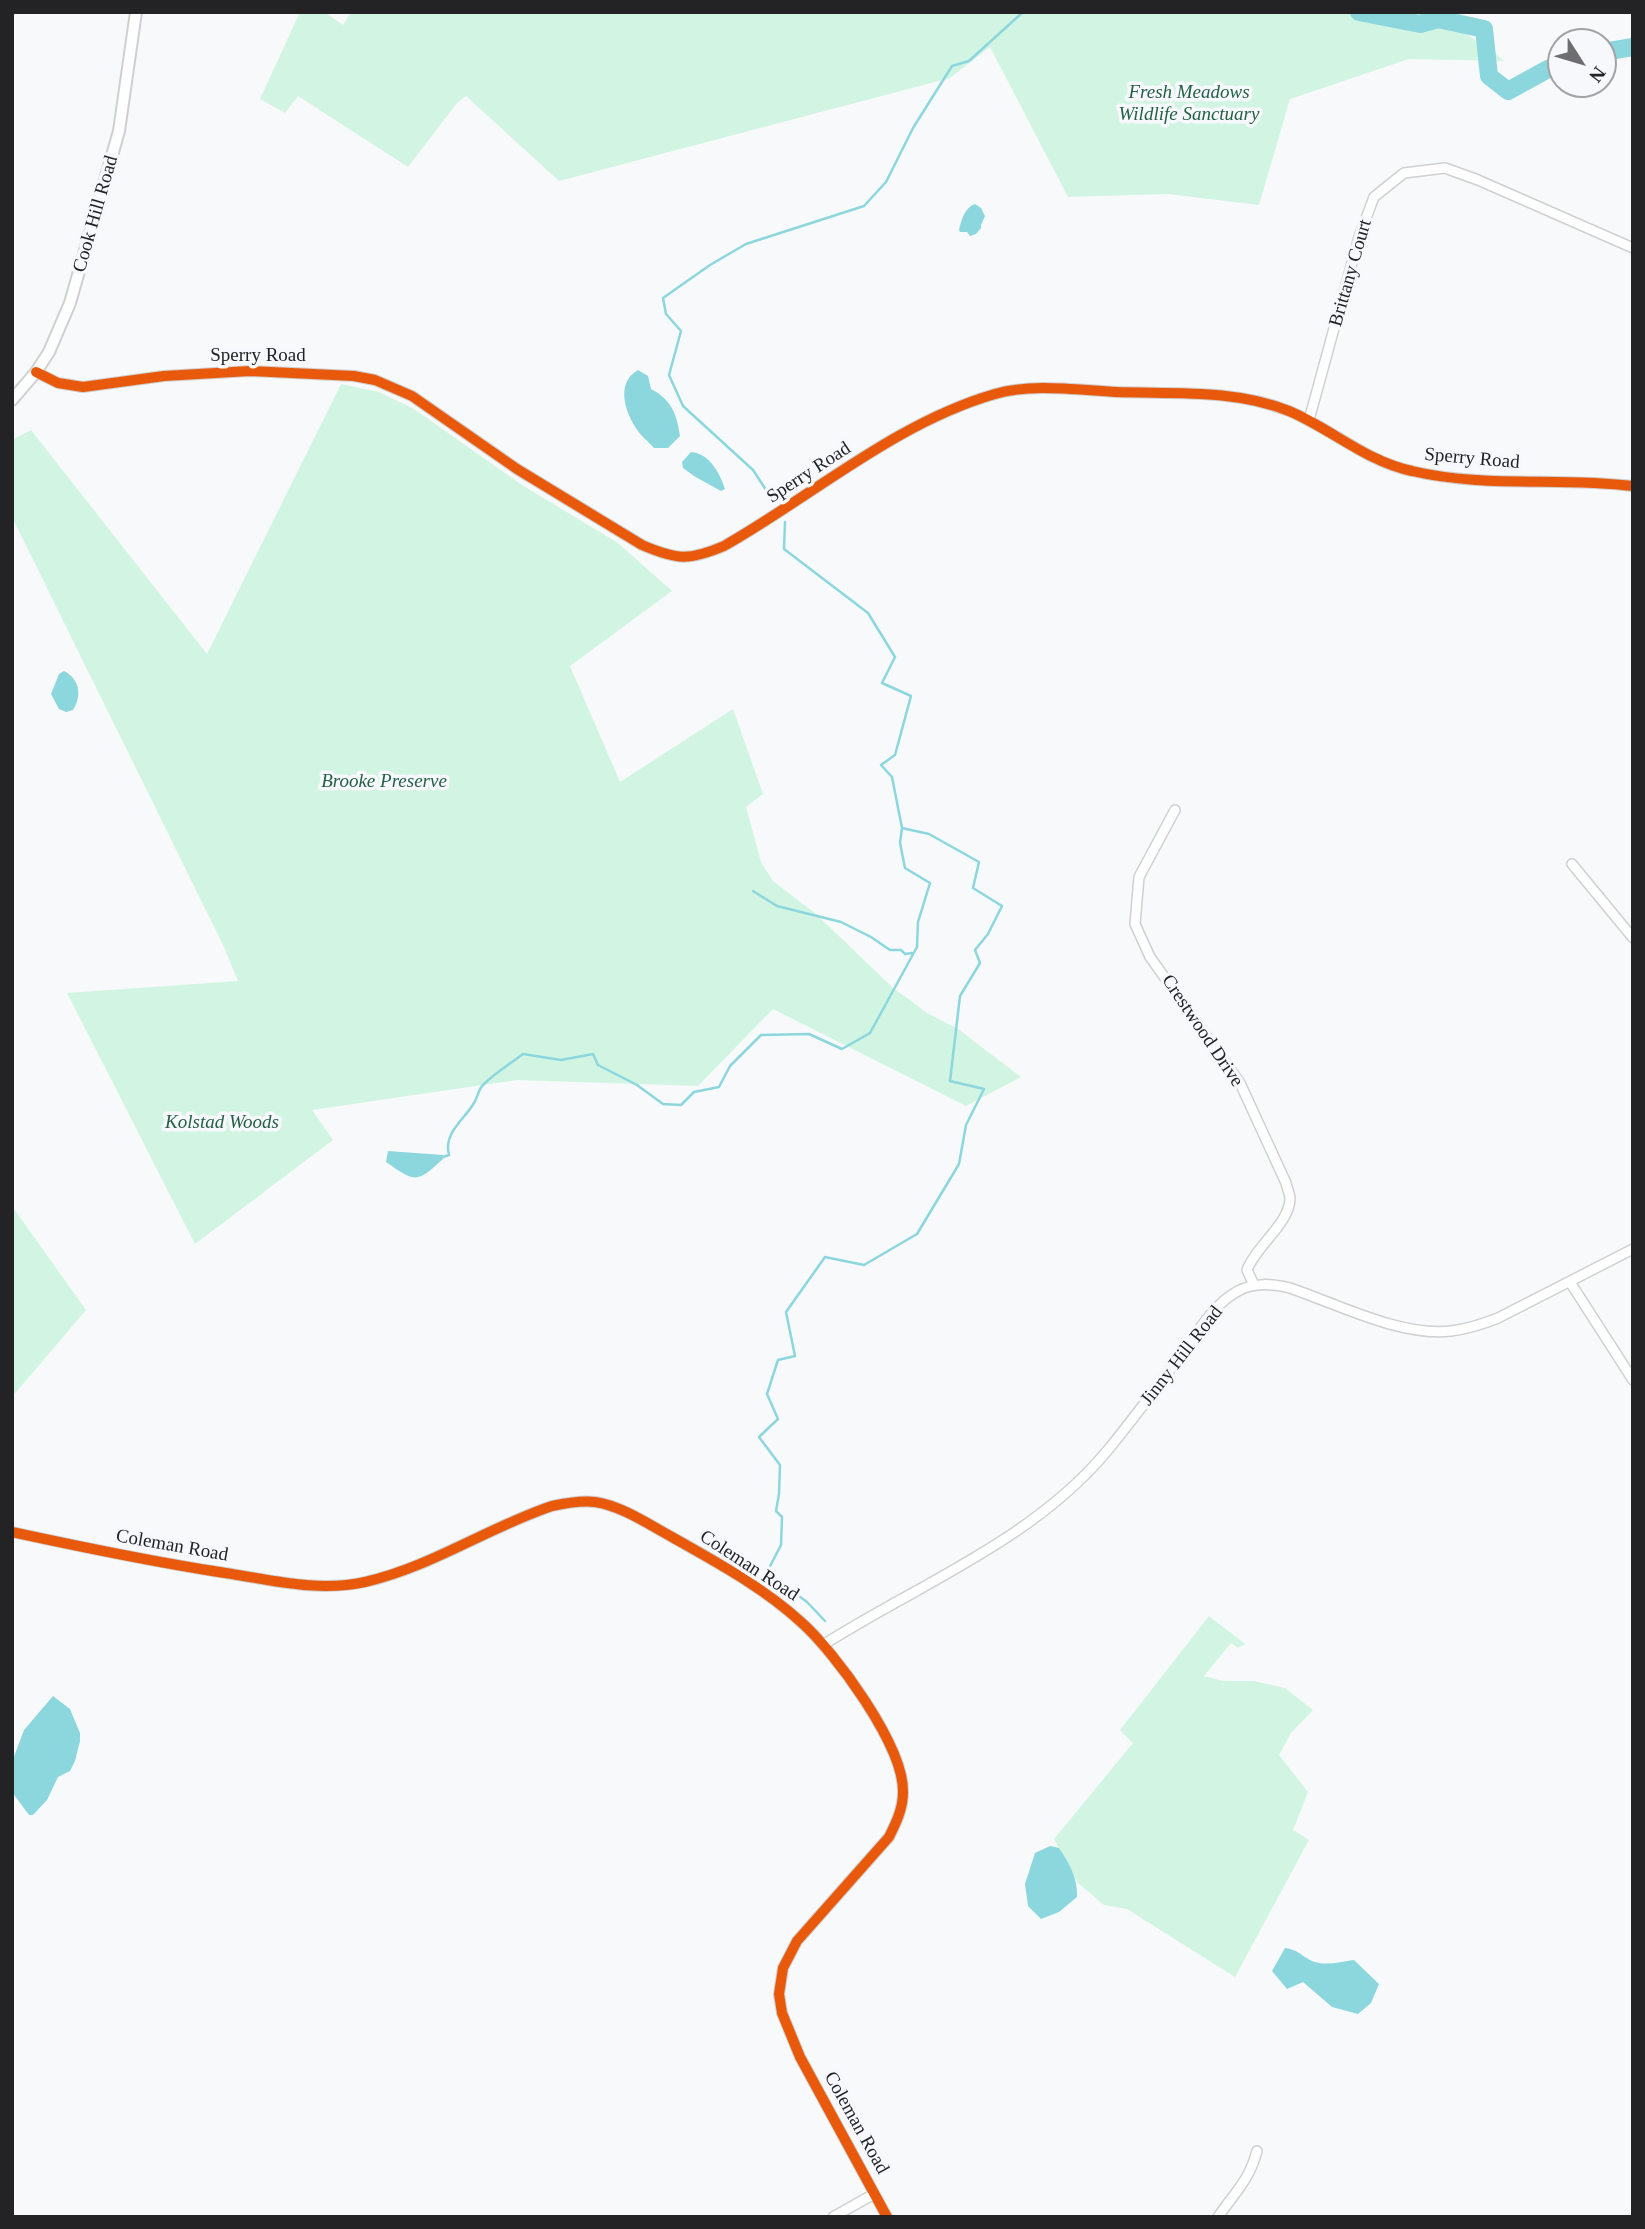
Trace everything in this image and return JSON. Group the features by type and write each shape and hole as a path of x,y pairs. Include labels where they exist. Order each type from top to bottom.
{"street":[{"name":"Cook Hill Road","path":"12,400 36,372 61,328 81,267 119,131 136,12"},
{"name":"Brittany Court","path":"1309,421 1359,237 1370,207 1374,197 1404,173 1445,168 1633,248"},
{"name":"Sperry Road","path":"36,372 58,383 83,387 164,376 250,371 354,376 375,380 412,396 517,469 642,545 678,557 702,556 724,547 882,447 950,412 998,393 1017,390 1217,396 1267,404 1309,421 1392,465 1430,475 1463,479 1633,486"},
{"name":"Crestwood Drive","path":"1175,810 1139,877 1135,924 1150,957 1240,1083 1286,1183 1290,1198 1285,1216 1251,1259 1247,1270 1254,1285"},
{"path":"1572,864 1633,938"},
{"path":"1254,1285 1290,1288 1402,1328 1450,1331 1480,1325 1633,1249"},
{"path":"1570,1282 1633,1380"},
{"name":"Jinny Hill Road","path":"823,1645 1001,1540 1065,1493 1105,1453 1220,1305 1235,1293 1254,1285"},
{"name":"Coleman Road","path":"12,1532 169,1564 302,1585 337,1586 365,1582 395,1573 552,1506 580,1501 593,1502 637,1518 745,1581 785,1608 823,1645 864,1700 888,1739 902,1774 902,1802 898,1820 888,1837 796,1941 783,1968 779,1994 784,2020 800,2057 887,2217"},
{"path":"1218,2217 1251,2173 1257,2151"},
{"path":"833,2217 874,2194"}],"green space":[{"name":"Fresh Meadows Wildlife Sanctuary","path":"300,12 324,12 343,25 351,12 1435,12 1505,61 1409,59 1290,99 1259,205 1168,194 1068,197 990,47 950,78 559,181 466,96 457,103 408,167 298,96 285,113 260,99"},
{"name":"Brooke Preserve","path":"341,384 379,392 414,409 522,485 618,543 672,591 570,666 620,782 733,709 763,794 746,807 761,862 773,881 816,914 892,987 927,1013 958,1029 1021,1077 966,1106 773,1009 698,1086 517,1080 312,1110 333,1140 195,1244 67,993 238,981 224,947 12,517 12,440 31,430 207,654"},
{"path":"12,1206 86,1310 12,1397"},
{"path":"1209,1616 1245,1644 1238,1648 1231,1643 1204,1676 1223,1681 1254,1681 1285,1688 1313,1710 1291,1733 1279,1755 1308,1792 1293,1830 1309,1840 1235,1977 1127,1909 1104,1905 1078,1883 1054,1839 1133,1743 1120,1730"}],"water":[{"path":"975,204 985,216 981,228 970,236 959,230 966,211"},
{"path":"638,370 648,376 651,389 664,397 675,414 680,436 668,448 654,448 629,416 624,390 626,382"},
{"path":"691,452 708,460 717,471 725,489 721,491 683,468 682,462"},
{"path":"64,671 73,678 78,688 76,705 73,710 66,712 59,709 51,694 59,674"},
{"path":"388,1151 443,1155 443,1159 427,1173 410,1177 386,1162"},
{"path":"53,1696 70,1709 80,1733 80,1741 70,1771 58,1777 47,1800 33,1815 29,1815 12,1792 12,1762 24,1730"},
{"path":"1050,1846 1059,1848 1069,1865 1076,1883 1077,1897 1059,1912 1041,1919 1028,1906 1025,1884 1035,1853"},
{"path":"1285,1948 1320,1963 1354,1960 1379,1984 1371,2003 1358,2014 1332,2007 1303,1982 1287,1989 1272,1971"}],"waterway":[{"path":"774,502 753,470 683,406 669,375 681,331 666,314 663,298 746,244 864,206 886,182 913,128 952,66 969,61 1023,12"},
{"path":"1359,12 1420,24 1438,19 1484,29 1489,76 1508,91 1547,70"},
{"path":"1617,50 1633,47"},
{"path":"785,522 784,549 868,613 895,657 882,683 911,696 895,755 881,765 892,777 902,828 929,834 979,862 973,888 1002,906 988,934 975,950 980,963 960,996 950,1081 984,1089 966,1125 959,1164 917,1234 864,1265 825,1257 786,1312 795,1356 778,1360 767,1394 778,1419 759,1437 780,1465 776,1511 782,1517 781,1545 767,1572 807,1602 825,1621"},
{"path":"443,1157 449,1155 452,1133 474,1103 482,1086 523,1054 561,1060 593,1054 598,1065 637,1085 663,1104 681,1105 694,1092 719,1087 730,1066 761,1035 809,1034 842,1049 870,1033 917,947 918,922 930,883 905,868 900,843 902,828"},
{"path":"753,891 777,906 841,922 890,950 912,953"}],"cycle path":[{"path":"36,372 58,383 83,387 164,376 250,371 354,376 375,380 412,396 517,469 642,545 665,554 683,557 724,546 889,441 924,423 995,394 1024,389 1204,394 1247,399 1289,411 1364,453 1395,467 1412,471 1494,481 1633,486"},
{"path":"12,1532 177,1565 282,1582 331,1586 365,1582 413,1567 552,1506 595,1502 615,1507 644,1521 771,1597 815,1636 848,1677 880,1726 900,1773 902,1804 889,1837 797,1941 783,1968 779,1994 782,2013 800,2057 887,2217"}],"park label":[{"name":"Kolstad Woods","path":"222,1123"}]}
